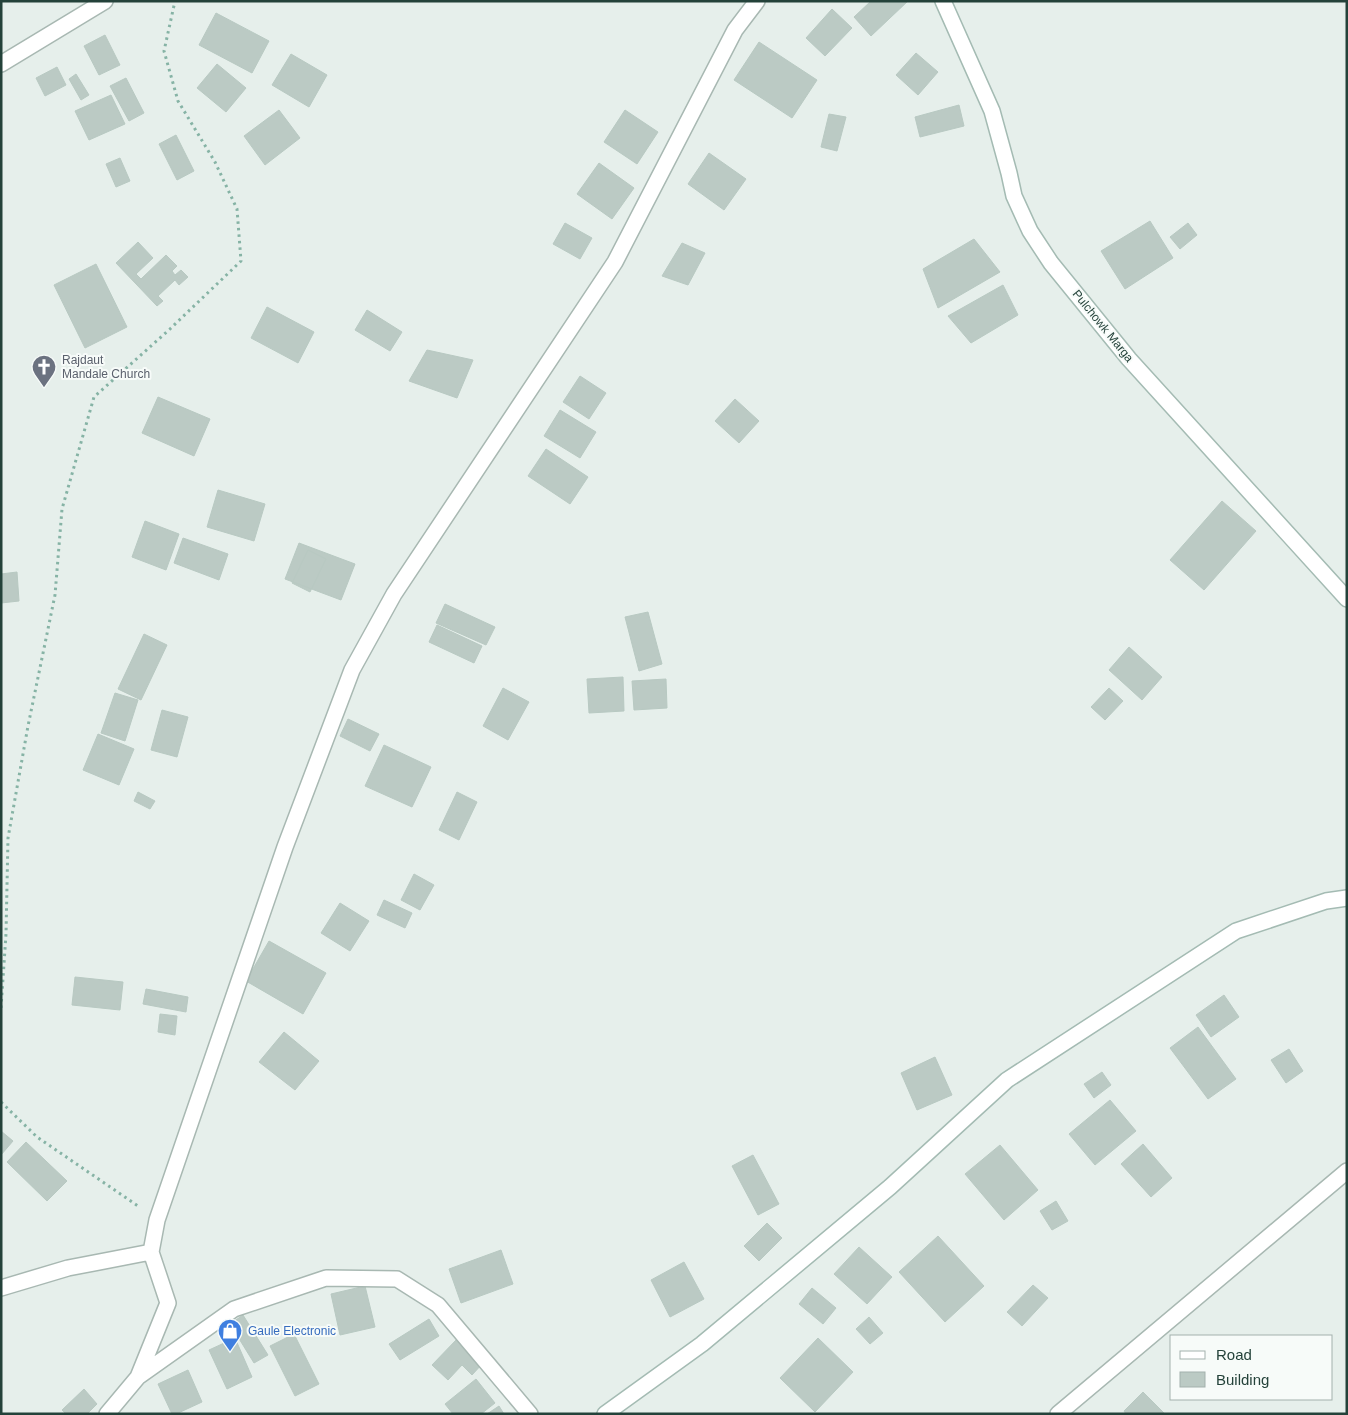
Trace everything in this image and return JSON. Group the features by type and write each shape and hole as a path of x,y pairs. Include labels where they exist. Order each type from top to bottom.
{"street":[{"path":"1,64 104,1"},
{"path":"138,1377 168,1303 151,1252 157,1220 285,847 352,670 394,594 615,262 735,30 757,1"},
{"name":"Pulchowk Marga","path":"943,1 992,111 1010,173 1014,196 1030,230 1051,262 1128,359 1347,599"},
{"path":"605,1414 702,1344 890,1187 1007,1080 1236,931 1326,900 1347,898"},
{"path":"1058,1414 1347,1171"},
{"path":"1,1288 68,1268 151,1252"},
{"path":"107,1414 138,1377 234,1309 326,1278 397,1279 438,1305 530,1414"}],"path":[{"path":"1,1008 6,934 8,838 28,726 55,595 62,509 94,397 170,329 241,261 237,210 215,162 178,101 164,51 175,1"},
{"path":"1,1102 37,1137 157,1220"}],"building":[{"path":"871,1 908,1 871,36 854,17"},
{"path":"832,9 852,28 825,56 806,38"},
{"path":"216,13 269,41 252,73 199,45"},
{"path":"105,35 120,65 99,75 84,46"},
{"path":"759,42 817,80 792,118 734,80"},
{"path":"916,53 938,72 918,95 896,75"},
{"path":"291,54 327,75 309,107 272,85"},
{"path":"217,64 246,88 226,112 197,88"},
{"path":"57,67 66,85 45,96 36,78"},
{"path":"76,74 89,95 81,100 69,79"},
{"path":"126,78 144,113 129,121 110,86"},
{"path":"111,95 125,124 89,140 75,111"},
{"path":"959,105 964,126 920,137 915,117"},
{"path":"279,110 300,138 265,165 244,136"},
{"path":"625,110 658,132 637,164 604,142"},
{"path":"829,114 846,117 837,151 821,147"},
{"path":"176,135 194,171 177,180 159,144"},
{"path":"709,153 746,179 724,210 688,184"},
{"path":"120,158 130,181 116,187 106,164"},
{"path":"599,163 634,188 612,219 577,194"},
{"path":"1150,221 1173,258 1125,289 1101,251"},
{"path":"565,223 592,238 580,259 553,244"},
{"path":"1188,223 1197,235 1180,249 1170,237"},
{"path":"974,239 1000,272 938,308 923,269"},
{"path":"138,242 153,258 136,274 141,279 166,255 177,266 172,271 175,275 181,270 188,277 179,285 175,280 158,296 163,301 157,306 116,263"},
{"path":"682,243 705,253 688,285 662,276"},
{"path":"96,264 127,327 85,348 54,285"},
{"path":"1003,285 1018,315 971,343 948,316"},
{"path":"267,307 314,332 298,363 251,338"},
{"path":"367,310 402,332 390,351 355,330"},
{"path":"427,350 473,360 457,398 409,381"},
{"path":"580,376 606,393 589,419 563,402"},
{"path":"158,397 210,419 194,456 142,433"},
{"path":"735,399 759,421 739,443 715,421"},
{"path":"560,410 596,432 580,458 544,436"},
{"path":"546,449 588,477 570,504 528,476"},
{"path":"218,490 265,504 254,541 207,527"},
{"path":"1222,501 1256,531 1204,590 1170,560"},
{"path":"145,521 179,534 166,570 132,557"},
{"path":"183,538 228,554 219,580 174,563"},
{"path":"299,543 355,564 341,600 285,579"},
{"path":"308,550 326,559 310,592 292,583"},
{"path":"17,572 19,601 1,603 1,574"},
{"path":"445,604 495,627 486,645 436,623"},
{"path":"648,612 662,664 639,671 625,617"},
{"path":"437,625 482,646 474,663 429,642"},
{"path":"144,634 167,645 141,700 118,689"},
{"path":"1129,647 1162,677 1142,700 1109,670"},
{"path":"623,677 624,711 589,713 587,679"},
{"path":"666,679 667,708 634,710 632,681"},
{"path":"503,688 529,702 508,740 483,726"},
{"path":"1109,688 1123,701 1105,720 1091,707"},
{"path":"115,693 138,700 125,741 101,733"},
{"path":"162,710 188,717 177,757 151,750"},
{"path":"348,719 379,734 370,751 340,736"},
{"path":"98,734 134,749 119,785 83,770"},
{"path":"384,745 431,767 412,807 365,786"},
{"path":"138,792 155,801 150,809 134,801"},
{"path":"457,792 477,802 459,840 439,830"},
{"path":"414,874 434,885 420,910 401,900"},
{"path":"384,900 412,913 405,928 377,915"},
{"path":"340,903 369,921 350,951 321,933"},
{"path":"269,941 326,973 303,1014 246,981"},
{"path":"75,977 123,982 120,1010 72,1005"},
{"path":"146,989 188,997 186,1012 143,1004"},
{"path":"1224,995 1239,1017 1211,1037 1196,1015"},
{"path":"160,1014 177,1016 175,1035 158,1032"},
{"path":"1198,1027 1236,1079 1208,1099 1170,1048"},
{"path":"284,1032 319,1061 295,1090 259,1062"},
{"path":"1289,1049 1303,1071 1286,1083 1271,1060"},
{"path":"935,1057 952,1095 917,1110 901,1073"},
{"path":"1102,1072 1111,1085 1094,1098 1084,1084"},
{"path":"1110,1100 1136,1131 1095,1165 1069,1134"},
{"path":"1,1131 13,1141 1,1155"},
{"path":"26,1142 67,1181 47,1201 7,1162"},
{"path":"1143,1144 1172,1178 1151,1197 1121,1164"},
{"path":"1000,1145 1038,1190 1004,1220 965,1174"},
{"path":"753,1155 779,1204 758,1215 732,1166"},
{"path":"1056,1201 1068,1221 1052,1230 1040,1211"},
{"path":"767,1223 782,1238 759,1261 744,1246"},
{"path":"938,1236 984,1286 945,1322 899,1272"},
{"path":"859,1247 892,1277 867,1304 834,1274"},
{"path":"501,1250 513,1284 461,1303 449,1269"},
{"path":"684,1262 704,1299 670,1317 651,1280"},
{"path":"1033,1285 1048,1298 1022,1326 1007,1312"},
{"path":"365,1286 375,1327 340,1335 331,1294"},
{"path":"812,1288 836,1308 823,1324 799,1304"},
{"path":"243,1315 268,1355 254,1363 230,1324"},
{"path":"869,1317 883,1333 870,1344 856,1329"},
{"path":"429,1319 439,1336 400,1360 389,1344"},
{"path":"294,1334 319,1384 295,1396 270,1346"},
{"path":"235,1338 252,1377 227,1389 209,1350"},
{"path":"818,1338 853,1372 815,1412 780,1378"},
{"path":"457,1339 483,1363 472,1375 462,1365 448,1380 432,1365"},
{"path":"188,1370 202,1402 172,1414 158,1384"},
{"path":"476,1379 495,1403 481,1414 453,1414 445,1404"},
{"path":"84,1389 97,1404 87,1414 66,1414 62,1410"},
{"path":"1143,1392 1165,1414 1126,1414 1124,1411"},
{"path":"499,1406 504,1414 487,1414"}],"place":[{"name":"Rajdaut Mandale Church","path":"44,388"},
{"name":"Gaule Electronic","path":"230,1352"}]}
